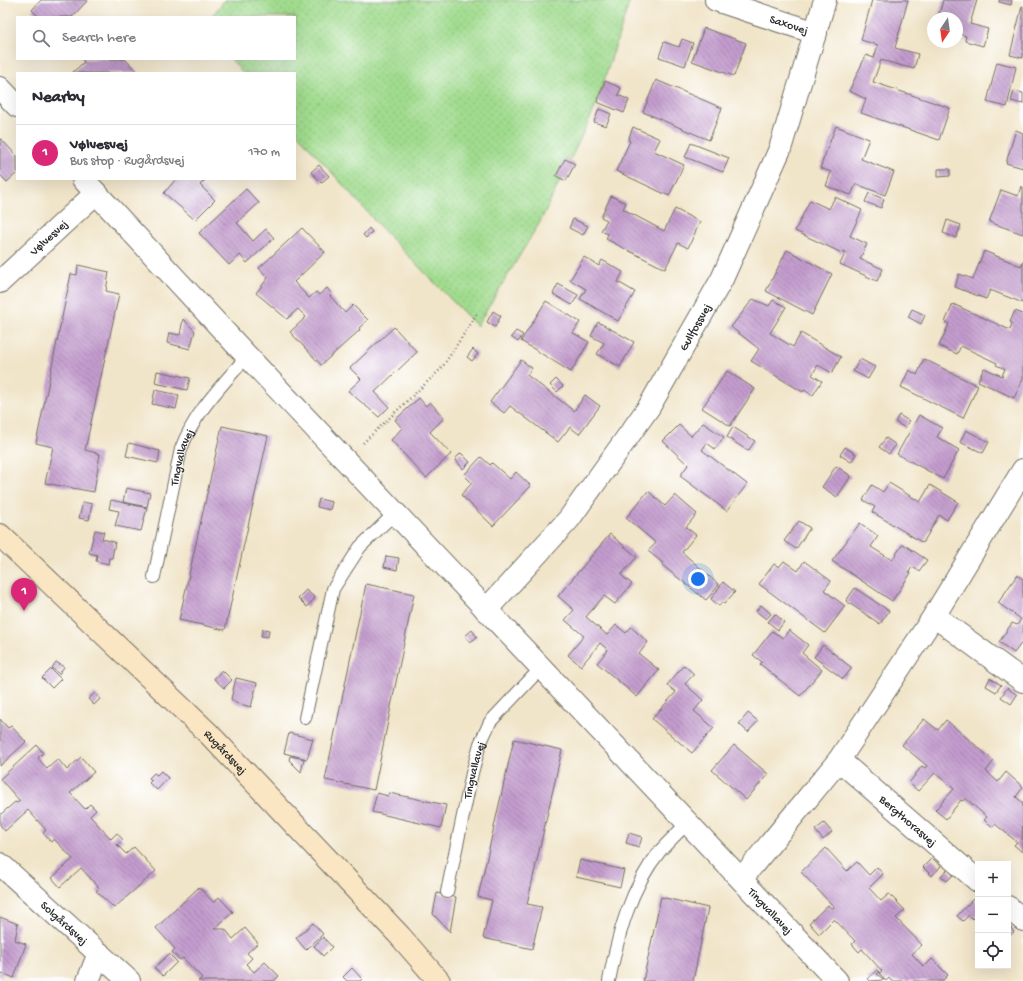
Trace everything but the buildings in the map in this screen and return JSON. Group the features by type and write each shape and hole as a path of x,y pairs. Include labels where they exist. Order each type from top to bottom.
{"main road":[{"name":"Rugårdsvej","path":"0,535 209,734 400,936 439,981"}],"street":[{"name":"Saxovej","path":"716,0 816,33"},
{"name":"Gullfossvej","path":"486,610 569,519 649,407 722,279 780,149 825,0"},
{"path":"0,88 16,105"},
{"name":"Tingvallavej","path":"90,186 247,356 486,610 742,878 837,981"},
{"name":"Vølvesvej","path":"0,282 90,186"},
{"path":"742,878 839,760 934,616 1022,472"},
{"path":"934,616 1023,681"},
{"name":"Bergthorasvej","path":"839,760 975,878"},
{"name":"Solgårdsvej","path":"0,864 129,981"},
{"path":"1011,910 1023,920"},
{"path":"88,981 99,953"}],"lane":[{"name":"Tingvallavej","path":"154,577 181,449 188,429 201,409 247,356"},
{"path":"305,718 333,589 360,547 395,513"},
{"name":"Tingvallavej","path":"448,892 472,773 480,744 490,722 541,668"},
{"path":"609,981 616,943 631,900 660,851 688,822"}],"path":[{"path":"345,460 441,369 477,314"}],"green space":[{"path":"225,0 630,0 596,106 540,222 477,326 385,232 296,132 296,72 242,72 232,60 296,60 296,16 212,16"}],"place":[{"name":"Vølvesvej","path":"24,611"}]}
